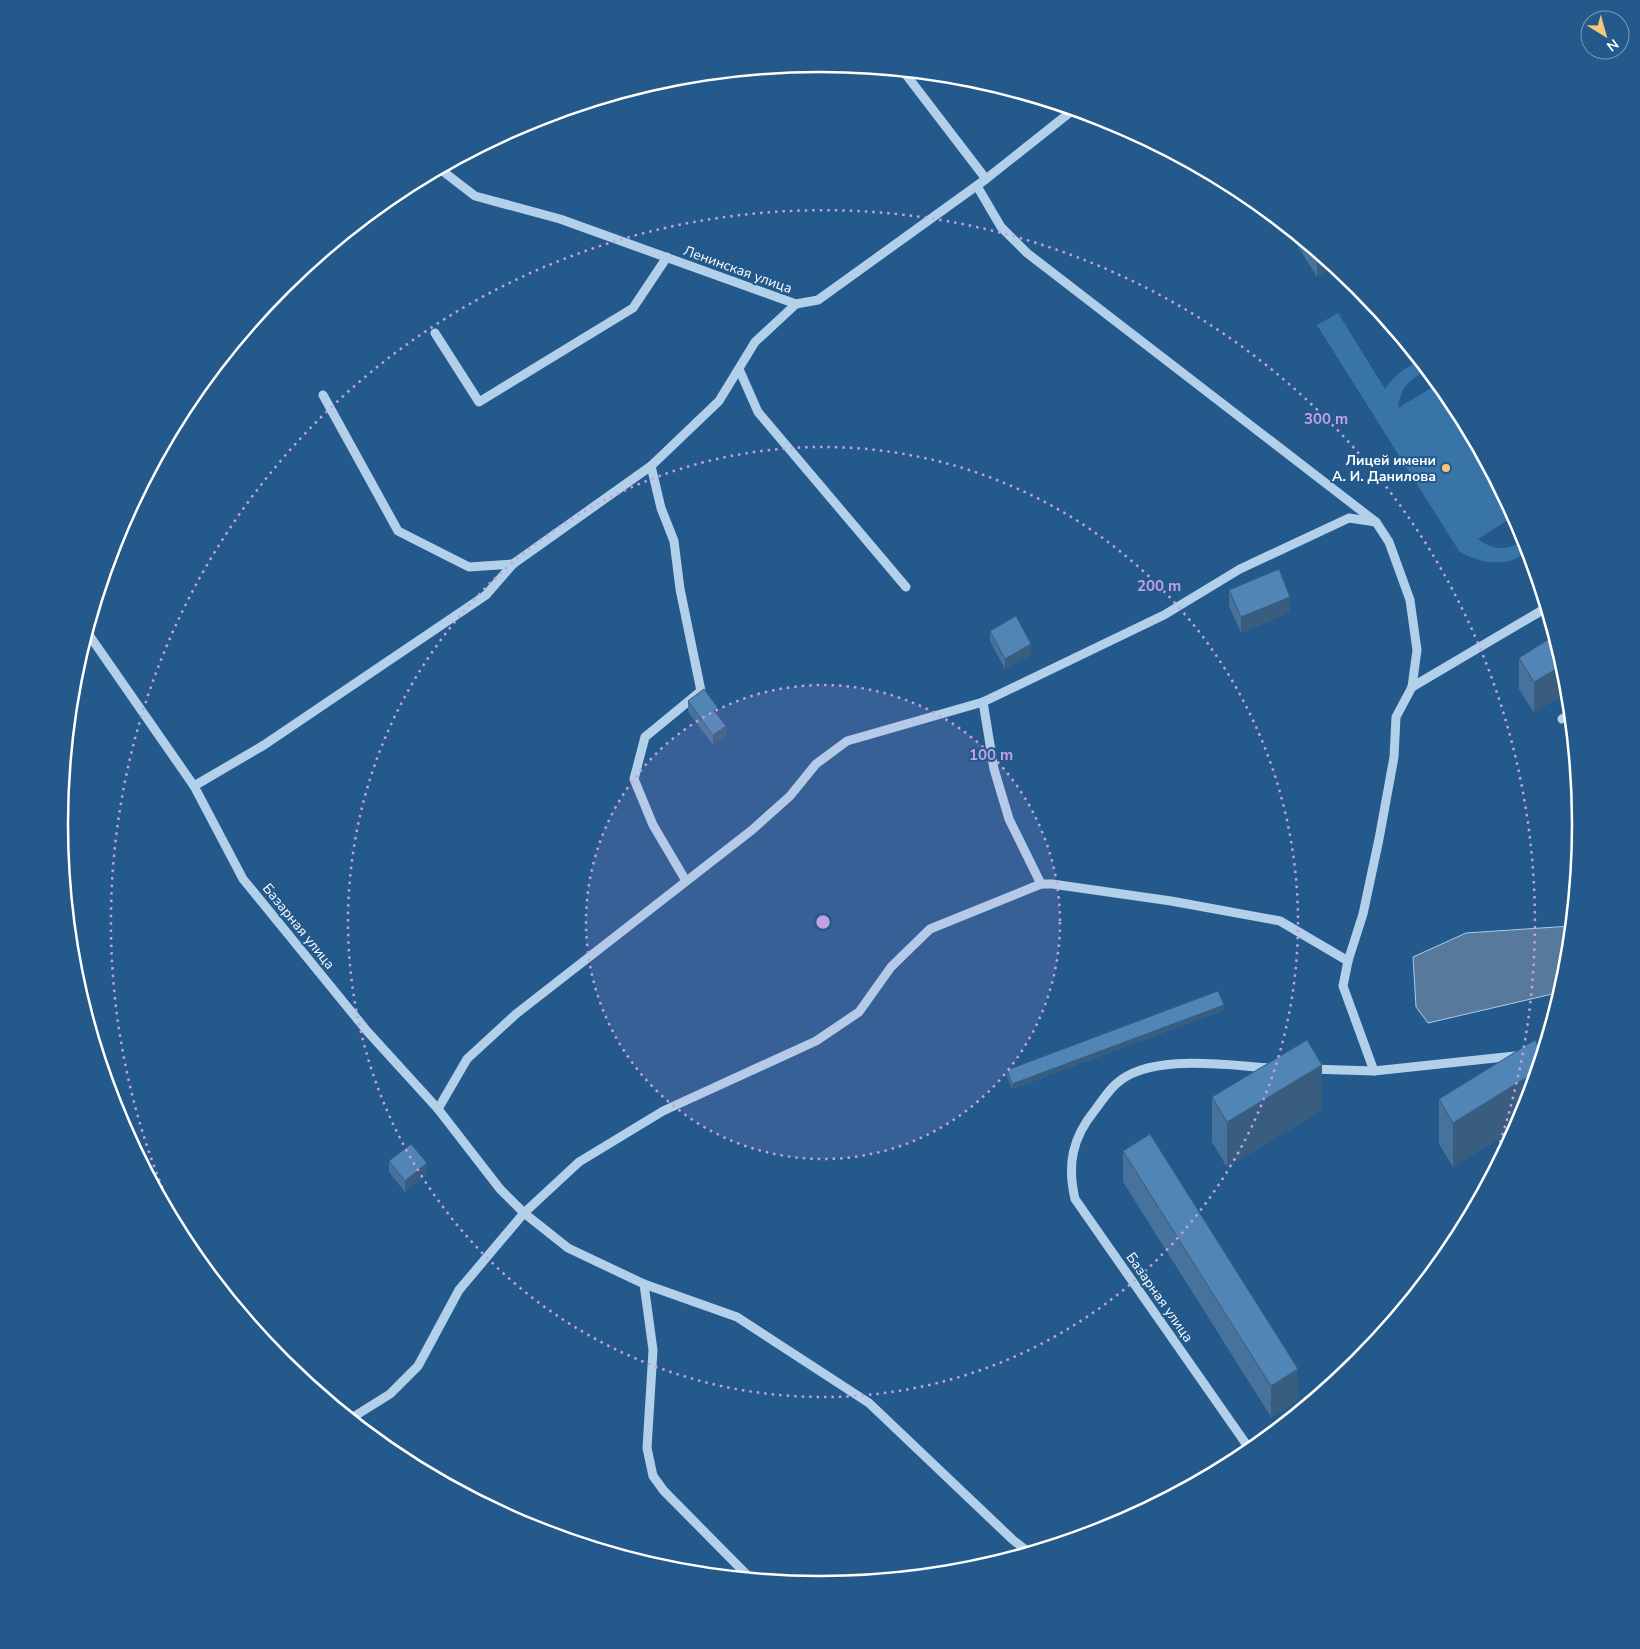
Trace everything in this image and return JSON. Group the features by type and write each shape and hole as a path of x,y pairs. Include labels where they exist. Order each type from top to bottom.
{"street":[{"path":"908,77 986,179"},
{"name":"Ленинская улица","path":"445,173 475,196 560,219 796,304 818,300 977,186 1068,114"},
{"path":"977,186 1002,227 1027,253 1376,522 1389,542 1410,600 1417,650 1412,686 1396,718 1394,756 1379,839 1364,914 1348,961 1343,986 1374,1071"},
{"path":"435,333 479,402 633,308 667,258"},
{"path":"194,786 264,745 486,596 513,564 651,466 720,401 755,342 796,304"},
{"path":"739,369 758,412 906,587"},
{"path":"324,394 398,531 469,567 513,564"},
{"path":"651,466 661,508 674,542 680,589 701,692 645,737 634,779 652,825 686,881"},
{"path":"438,1109 467,1059 509,1020 778,807 790,796 816,764 847,741 983,702 1164,615 1240,569 1349,518 1376,522"},
{"path":"1412,686 1541,611"},
{"name":"Базарная улица","path":"91,638 194,786 243,879 367,1031 438,1109 500,1189 524,1213 568,1248 644,1284 737,1317 869,1403 1013,1540 1025,1548"},
{"path":"983,702 994,769 1009,819 1041,884"},
{"path":"355,1416 390,1394 418,1366 459,1290 524,1213 579,1162 655,1116 816,1041 859,1012 891,967 930,928 1041,884 1171,901 1280,921 1348,961"},
{"path":"1299,1068 1374,1071 1537,1054"},
{"name":"Базарная улица","path":"1246,1445 1075,1199 1070,1177 1073,1150 1084,1122 1117,1082 1138,1071 1190,1061 1280,1068"},
{"path":"644,1284 653,1350 647,1448 653,1476 664,1491 744,1573"}],"shaded area":[{"name":"Лицей имени А. И. Данилова","path":"1338,313 1385,389 1400,372 1415,363 1422,373 1411,381 1403,390 1398,408 1432,387 1472,448 1508,520 1478,539 1490,546 1502,548 1518,544 1522,555 1512,560 1494,562 1476,559 1459,551 1317,325"},
{"path":"1565,926 1553,994 1428,1023 1416,1007 1413,957 1466,933"}],"building":[{"path":"1279,569 1290,597 1241,617 1229,590"},
{"path":"1016,616 1031,644 1005,659 990,631"},
{"path":"1549,639 1556,669 1534,682 1519,658"},
{"path":"704,689 718,708 714,711 726,726 713,735 688,701"},
{"path":"1218,991 1224,1005 1012,1084 1007,1070"},
{"path":"1307,1040 1322,1065 1227,1122 1212,1097"},
{"path":"1535,1040 1539,1047 1529,1076 1453,1123 1439,1099"},
{"path":"1150,1134 1298,1369 1271,1386 1123,1151"},
{"path":"411,1144 427,1163 405,1181 389,1161"}],"place":[{"name":"Лицей имени А. И. Данилова","path":"1446,468"}]}
